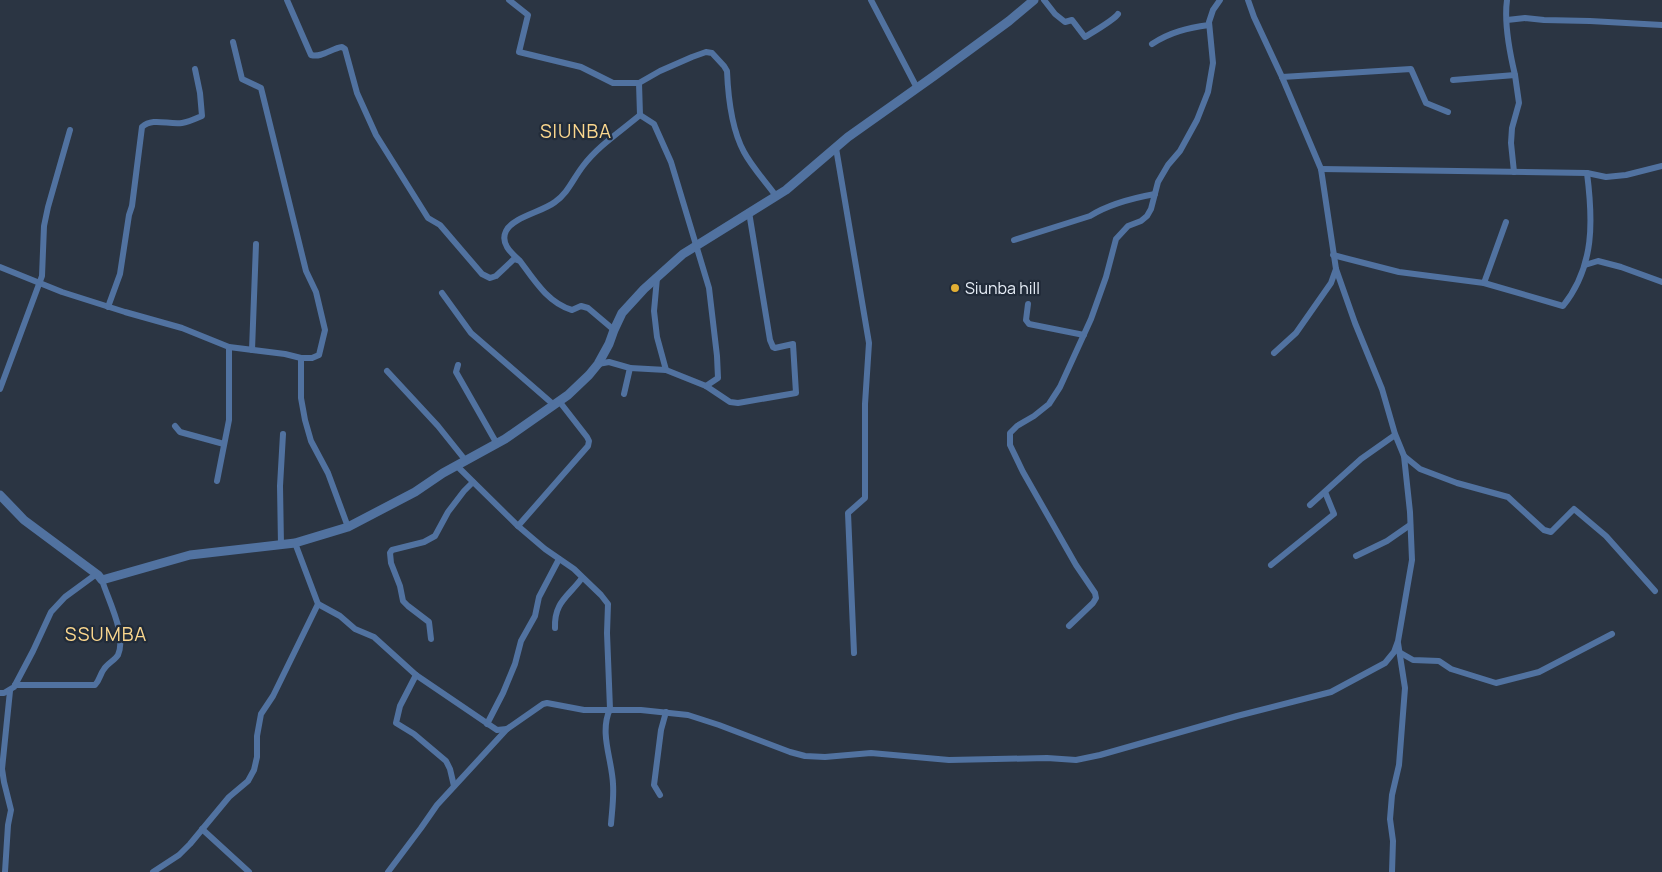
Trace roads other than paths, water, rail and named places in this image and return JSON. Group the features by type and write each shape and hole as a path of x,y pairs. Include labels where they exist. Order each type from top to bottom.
{"street":[{"path":"287,0 311,55 319,56 342,47 345,49 357,93 376,135 428,218 440,225 482,274 490,278 496,276 514,259 519,260"},
{"path":"509,0 528,15 519,52 582,67 613,82 639,83 660,71 692,57 706,52 712,53 726,71 737,137 743,150 776,196"},
{"path":"871,0 917,88"},
{"path":"5,872 8,825 11,810 4,782 2,752 10,691 33,651 51,612 65,597 99,577 190,555 295,543 348,527 415,492 443,473 496,444 568,395 598,364 622,313 644,288 678,257 790,186 853,132 1009,21 1034,0"},
{"path":"1044,0 1064,22 1072,20 1085,37 1116,18 1118,14"},
{"path":"1069,626 1093,603 1096,598 1095,593 1023,472 1010,445 1010,433 1049,404 1060,387 1084,335 1106,277 1116,239 1128,226 1141,221 1147,216 1161,177 1180,151 1197,120 1208,92 1213,63 1209,24 1213,10 1220,0"},
{"path":"388,872 437,805 507,729 547,703 584,710 610,709 688,715 805,756 826,757 871,753 949,760 1047,758 1076,760 1331,692 1386,663 1394,652 1398,641 1412,560 1404,456 1382,389 1355,323 1336,269 1321,169 1248,0"},
{"path":"1506,0 1506,20 1519,103 1512,128 1511,143 1514,172"},
{"path":"1506,20 1525,18 1590,20 1662,25"},
{"path":"1152,44 1186,28 1209,24"},
{"path":"0,268 62,292 182,328 229,347 285,354 301,358 312,358 319,355 325,330 316,292 306,271 261,88 242,78 233,42"},
{"path":"108,307 120,274 132,206 142,128 146,123 182,123 202,116 195,69"},
{"path":"1282,78 1411,69 1426,103 1448,112"},
{"path":"1453,80 1515,76"},
{"path":"639,83 640,115"},
{"path":"614,330 588,308 580,306 572,310 562,307 541,289 519,260 508,250 504,242 505,232 510,226 521,219 553,204 565,194 583,166 604,144 640,115"},
{"path":"640,115 654,124 671,162 709,288 718,378 706,386"},
{"path":"0,389 42,276 44,226 70,130"},
{"path":"836,148 868,343 865,404 866,498 848,513 854,653"},
{"path":"1321,169 1586,173 1606,177 1626,175 1662,166"},
{"path":"1333,255 1398,272 1484,283 1562,306 1570,297 1585,265 1590,240 1590,201 1586,173"},
{"path":"1014,240 1090,216 1098,211 1135,198 1155,194"},
{"path":"598,364 609,362 630,368 666,370 706,386 730,402 738,403 796,393 793,344 776,348 773,347 770,340 749,212"},
{"path":"1484,283 1506,222"},
{"path":"252,350 256,244"},
{"path":"1585,265 1598,261 1662,282"},
{"path":"1274,353 1296,333 1330,283 1336,269"},
{"path":"657,278 654,311 657,337 666,370"},
{"path":"442,294 471,333 557,403 589,441 588,446 518,526"},
{"path":"1028,304 1026,320 1029,324 1084,335"},
{"path":"217,481 229,420 229,347"},
{"path":"301,358 302,398 305,420 311,441 328,473 348,527"},
{"path":"458,365 456,372 496,444"},
{"path":"624,394 630,368"},
{"path":"387,371 438,426 466,461"},
{"path":"175,426 180,432 224,444"},
{"path":"281,545 280,486 283,434"},
{"path":"1310,505 1361,459 1396,435"},
{"path":"1404,456 1426,472 1472,488 1508,497 1544,530 1551,532 1574,509 1606,536 1655,590"},
{"path":"457,466 518,526 601,595 608,606 607,633 610,709 606,718 607,751 613,782 611,824"},
{"path":"431,639 429,622 403,601 400,586 391,563 390,553 392,550 424,542 435,536 448,512 473,482"},
{"path":"1271,565 1334,514 1325,492"},
{"path":"0,495 24,520 99,577 119,625 119,652 117,657 104,669 99,681 95,685 15,685"},
{"path":"1356,556 1387,541 1410,525"},
{"path":"295,543 318,604 340,616 354,629 374,638 416,675 486,724 496,730 507,729"},
{"path":"486,724 506,686 515,664 521,641 535,616 539,597 559,559"},
{"path":"555,628 555,617 558,608 582,578"},
{"path":"153,872 179,855 229,797 248,781 257,757 257,736 261,714 273,696 318,604"},
{"path":"1399,652 1413,660 1439,661 1451,669 1496,683 1539,672 1612,634"},
{"path":"1392,872 1393,841 1390,819 1392,795 1400,765 1405,688 1398,641"},
{"path":"416,675 400,706 396,723 414,734 446,761 454,786"},
{"path":"0,693 10,691"},
{"path":"660,795 654,785 666,712"},
{"path":"202,829 248,872"}],"place":[{"name":"Siunba hill","path":"955,288"}],"district":[{"name":"SIUNBA","path":"576,131"},
{"name":"SSUMBA","path":"106,634"}]}
